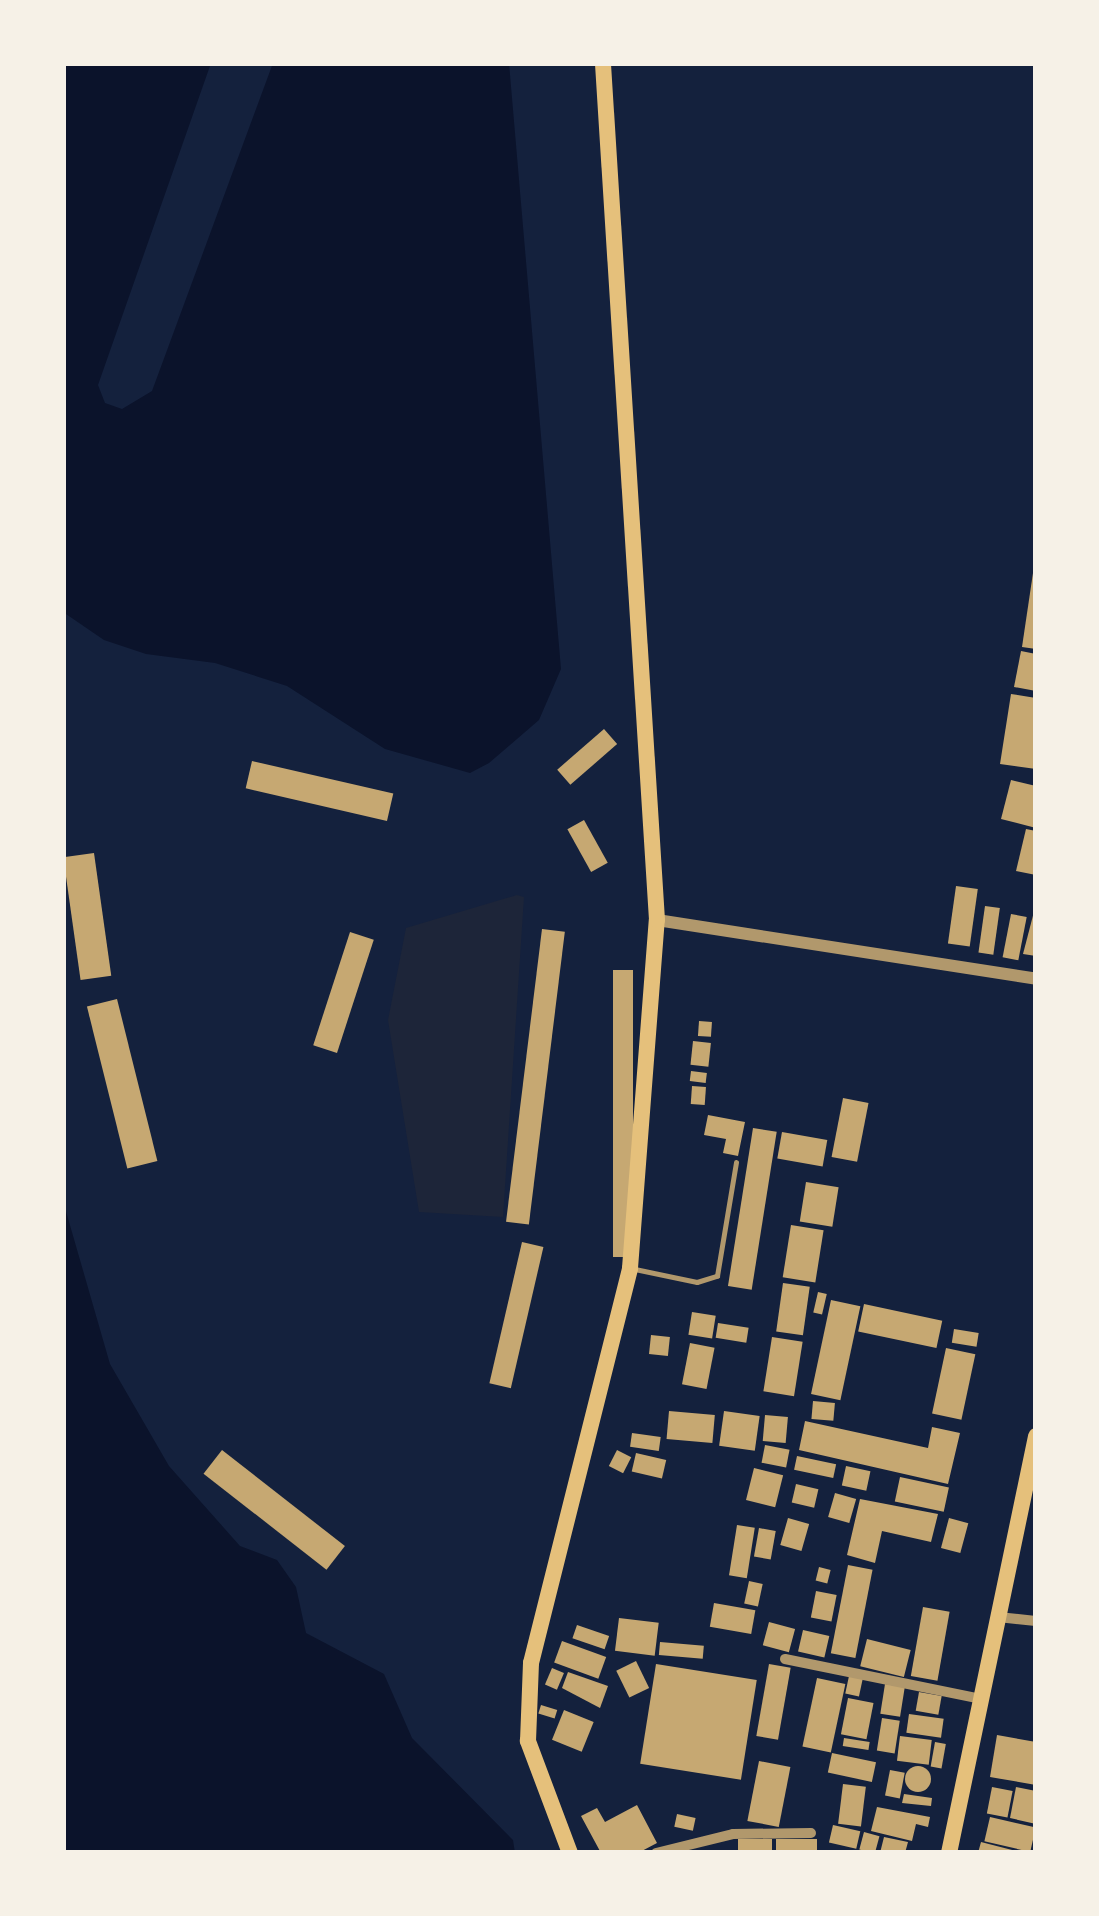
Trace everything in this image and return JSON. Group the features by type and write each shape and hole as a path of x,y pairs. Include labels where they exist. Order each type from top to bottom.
{"main road":[{"path":"570,1853 527,1742 531,1663 630,1268 657,920 603,63"},
{"path":"949,1853 1036,1436"}],"street":[{"path":"657,920 1036,979"},
{"path":"998,1617 1036,1621"},
{"path":"785,1659 982,1700"},
{"path":"656,1853 733,1834 812,1833"}],"lane":[{"path":"630,1268 697,1282 717,1276 736,1163"}],"shaded area":[{"path":"63,63 211,63 98,385 105,403 122,409 152,391 273,63 509,63 561,669 539,720 489,763 470,773 385,749 287,686 215,663 146,654 104,640 63,612"},
{"path":"517,895 524,897 503,1217 419,1212 388,1020 406,928"},
{"path":"63,1201 110,1364 169,1466 240,1546 277,1560 296,1587 306,1633 384,1674 412,1738 513,1840 515,1853 63,1853"}],"building":[{"path":"1036,574 1036,649 1022,647"},
{"path":"1021,651 1036,654 1036,691 1014,687"},
{"path":"1011,694 1036,698 1036,769 1000,764"},
{"path":"604,729 617,744 570,785 557,770"},
{"path":"252,761 393,794 387,821 246,788"},
{"path":"1011,780 1036,786 1036,828 1001,819"},
{"path":"584,820 608,863 591,872 567,829"},
{"path":"1026,829 1036,831 1036,875 1016,871"},
{"path":"94,853 111,976 81,980 63,857"},
{"path":"956,886 978,889 970,946 948,943"},
{"path":"1036,904 1036,956 1023,954"},
{"path":"985,906 1000,908 993,955 978,953"},
{"path":"1011,914 1027,917 1018,960 1003,957"},
{"path":"542,929 565,932 529,1225 506,1222"},
{"path":"350,932 374,940 337,1053 313,1045"},
{"path":"613,970 633,970 633,1257 613,1257"},
{"path":"117,999 157,1161 127,1169 87,1006"},
{"path":"699,1021 712,1022 711,1037 698,1036"},
{"path":"693,1041 711,1043 708,1067 690,1065"},
{"path":"691,1071 707,1073 706,1083 690,1081"},
{"path":"692,1086 706,1087 705,1105 691,1104"},
{"path":"843,1098 869,1103 857,1162 832,1157"},
{"path":"708,1115 745,1122 738,1156 723,1153 726,1139 704,1135"},
{"path":"753,1128 777,1132 752,1290 728,1286"},
{"path":"782,1132 827,1140 823,1167 777,1159"},
{"path":"806,1182 839,1187 832,1227 800,1222"},
{"path":"791,1225 824,1230 815,1283 783,1277"},
{"path":"522,1242 543,1247 511,1388 489,1383"},
{"path":"783,1283 810,1287 803,1335 776,1332"},
{"path":"818,1292 827,1294 822,1314 813,1312"},
{"path":"831,1300 860,1306 840,1400 811,1394"},
{"path":"864,1304 942,1321 936,1348 858,1331"},
{"path":"692,1312 716,1316 712,1338 688,1335"},
{"path":"718,1323 749,1328 746,1343 716,1338"},
{"path":"954,1329 979,1333 977,1347 952,1343"},
{"path":"651,1335 670,1337 668,1356 649,1354"},
{"path":"772,1337 803,1342 794,1396 763,1391"},
{"path":"690,1343 715,1348 707,1389 682,1384"},
{"path":"946,1348 975,1354 961,1420 932,1414"},
{"path":"813,1401 835,1403 833,1421 811,1419"},
{"path":"669,1411 715,1415 712,1443 667,1439"},
{"path":"724,1411 760,1416 755,1451 719,1446"},
{"path":"765,1415 788,1417 786,1443 763,1441"},
{"path":"805,1421 928,1448 932,1427 960,1433 948,1484 799,1450"},
{"path":"632,1433 661,1437 659,1451 630,1447"},
{"path":"765,1445 790,1450 786,1467 762,1463"},
{"path":"222,1450 345,1546 326,1570 204,1474"},
{"path":"617,1450 631,1457 623,1473 609,1466"},
{"path":"636,1453 666,1460 662,1478 632,1472"},
{"path":"797,1456 836,1464 833,1478 794,1470"},
{"path":"846,1466 870,1471 866,1491 842,1486"},
{"path":"754,1468 783,1475 775,1507 746,1500"},
{"path":"900,1477 949,1487 944,1512 895,1501"},
{"path":"796,1484 818,1489 814,1508 792,1503"},
{"path":"835,1493 856,1499 849,1523 828,1517"},
{"path":"860,1499 938,1514 931,1542 882,1531 875,1563 847,1555"},
{"path":"788,1518 809,1524 801,1551 780,1545"},
{"path":"949,1518 968,1523 960,1553 941,1548"},
{"path":"737,1525 755,1528 747,1578 729,1575"},
{"path":"759,1528 776,1531 771,1560 754,1557"},
{"path":"848,1565 873,1570 855,1658 831,1653"},
{"path":"819,1567 831,1570 827,1583 816,1581"},
{"path":"749,1581 763,1584 758,1606 744,1603"},
{"path":"816,1591 837,1595 831,1622 811,1618"},
{"path":"714,1603 755,1610 751,1634 710,1627"},
{"path":"923,1607 950,1612 937,1681 911,1676"},
{"path":"619,1618 659,1623 655,1656 615,1651"},
{"path":"769,1622 795,1629 789,1652 763,1645"},
{"path":"577,1625 609,1636 605,1649 572,1638"},
{"path":"803,1630 829,1636 824,1658 798,1651"},
{"path":"867,1639 911,1650 904,1677 860,1666"},
{"path":"562,1641 606,1657 598,1679 554,1663"},
{"path":"660,1642 704,1646 703,1659 659,1655"},
{"path":"636,1661 649,1688 629,1698 616,1671"},
{"path":"656,1664 757,1680 741,1780 640,1764"},
{"path":"769,1664 791,1668 778,1740 756,1736"},
{"path":"552,1668 564,1673 557,1690 545,1685"},
{"path":"568,1672 608,1686 600,1708 562,1688"},
{"path":"849,1676 863,1679 859,1697 845,1694"},
{"path":"817,1678 845,1684 831,1752 802,1746"},
{"path":"885,1684 905,1687 900,1717 880,1714"},
{"path":"919,1692 942,1696 938,1715 916,1711"},
{"path":"848,1698 874,1703 866,1739 841,1734"},
{"path":"541,1705 557,1710 555,1719 538,1714"},
{"path":"564,1710 594,1722 582,1752 552,1740"},
{"path":"909,1714 944,1719 941,1738 906,1733"},
{"path":"882,1718 900,1721 895,1753 877,1751"},
{"path":"997,1735 1036,1742 1036,1785 990,1777"},
{"path":"900,1736 932,1740 929,1765 897,1761"},
{"path":"844,1738 870,1742 868,1750 843,1746"},
{"path":"935,1742 946,1744 941,1769 931,1767"},
{"path":"832,1753 876,1762 872,1782 828,1773"},
{"path":"759,1761 790,1767 779,1827 747,1821"},
{"path":"918,1766 931,1779 918,1792 905,1779"},
{"path":"890,1770 905,1773 900,1798 885,1796"},
{"path":"843,1784 866,1787 861,1827 838,1824"},
{"path":"992,1787 1013,1791 1007,1818 987,1814"},
{"path":"1016,1787 1036,1791 1036,1824 1010,1818"},
{"path":"904,1794 932,1798 931,1806 902,1803"},
{"path":"637,1805 657,1843 638,1853 601,1853 581,1816 597,1808 605,1822"},
{"path":"877,1807 930,1817 928,1827 916,1824 912,1841 871,1831"},
{"path":"677,1814 696,1818 693,1831 674,1827"},
{"path":"990,1817 1036,1828 1030,1852 984,1841"},
{"path":"833,1825 860,1831 856,1849 829,1843"},
{"path":"864,1832 879,1836 875,1853 859,1849"},
{"path":"884,1837 908,1842 905,1853 880,1853"},
{"path":"738,1839 772,1839 772,1853 738,1853"},
{"path":"776,1839 817,1839 817,1853 776,1853"},
{"path":"981,1842 1016,1851 1016,1853 978,1853"}]}
